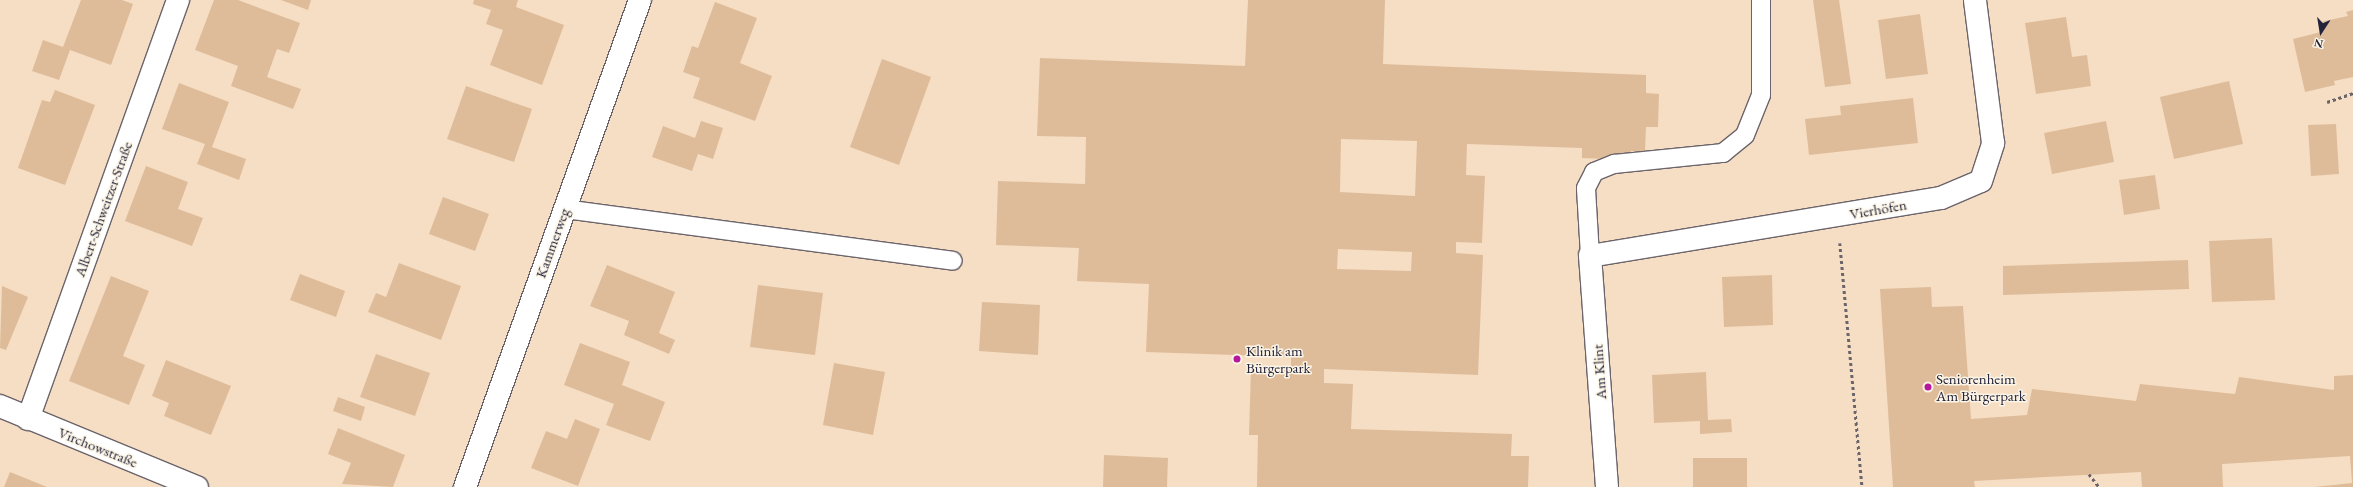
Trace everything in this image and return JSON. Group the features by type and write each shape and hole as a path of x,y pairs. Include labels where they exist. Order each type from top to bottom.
{"street":[{"name":"Albert-Schweitzer-Straße","path":"28,419 178,0"},
{"name":"Kammerweg","path":"465,487 640,0"},
{"name":"Vierhöfen","path":"1590,256 1941,198 1981,181 1993,143 1975,0"},
{"name":"Am Klint","path":"1590,256 1607,487"},
{"name":"Virchowstraße","path":"0,406 28,419 197,487"}],"lane":[{"path":"1590,256 1586,188 1594,172 1614,164 1723,153 1745,135 1761,95 1761,0"},
{"path":"565,209 953,262"}],"path":[{"path":"2327,102 2353,94"},
{"path":"1837,216 1862,487"},
{"path":"2089,474 2100,487"}],"building":[{"path":"81,0 122,0 133,4 111,65 70,50 59,80 32,71 43,40 63,47"},
{"path":"214,0 238,0 300,23 289,53 277,49 267,77 301,89 293,109 231,86 238,66 195,50"},
{"path":"281,0 311,0 308,10"},
{"path":"474,0 518,0 516,7 564,25 542,85 490,65 503,30 486,24 491,10 473,4"},
{"path":"1248,0 1385,0 1383,64 1646,75 1646,93 1659,94 1658,127 1646,127 1645,151 1631,151 1631,160 1582,158 1582,148 1467,144 1466,175 1485,176 1482,243 1456,242 1456,253 1483,255 1478,375 1324,369 1324,383 1353,384 1351,429 1512,434 1511,456 1529,456 1528,487 1257,487 1258,435 1249,435 1251,368 1291,370 1291,357 1146,352 1149,284 1077,281 1079,248 996,245 998,181 1085,184 1086,137 1037,136 1040,58 1245,66","holes":["1341,139 1417,141 1415,196 1340,192","1338,249 1412,252 1411,271 1337,269"]},
{"path":"1813,0 1839,0 1851,84 1825,87"},
{"path":"715,2 757,18 740,63 772,76 755,121 693,98 700,78 683,72 692,46 698,48"},
{"path":"2353,10 2353,77 2334,81 2335,85 2305,92 2293,39 2321,32 2320,22 2348,16 2346,12"},
{"path":"1920,14 1928,74 1886,79 1878,20"},
{"path":"2066,17 2072,57 2087,55 2091,86 2036,94 2025,23"},
{"path":"882,59 931,77 899,165 850,147"},
{"path":"2229,81 2243,144 2174,159 2160,97"},
{"path":"179,83 229,102 212,147 246,159 239,180 197,164 205,144 162,129"},
{"path":"466,86 532,109 514,162 447,139"},
{"path":"55,90 95,105 65,185 18,168 42,100 50,102"},
{"path":"1913,98 1918,143 1809,155 1805,119 1841,115 1840,106"},
{"path":"701,121 723,128 713,159 698,154 692,171 652,157 663,126 695,138"},
{"path":"2106,121 2114,162 2052,174 2044,133"},
{"path":"2336,124 2339,174 2311,176 2308,125"},
{"path":"146,166 188,182 178,209 203,218 192,246 125,221"},
{"path":"2155,175 2160,209 2124,215 2119,180"},
{"path":"443,197 489,214 475,251 429,234"},
{"path":"2272,238 2275,300 2212,302 2209,241"},
{"path":"2188,260 2189,289 2003,295 2003,266"},
{"path":"399,263 461,286 441,340 368,312 376,293 386,297"},
{"path":"607,265 675,292 659,333 675,340 669,354 624,335 629,321 590,306"},
{"path":"300,274 345,291 336,317 290,300"},
{"path":"1772,275 1773,325 1724,327 1722,277"},
{"path":"111,276 149,291 123,356 145,365 129,405 69,381"},
{"path":"758,285 823,293 815,355 750,347"},
{"path":"2,286 28,297 6,350 0,348"},
{"name":"Seniorenheim Am Bürgerpark","path":"1931,287 1932,307 1963,306 1971,419 2027,415 2032,389 2136,401 2140,384 2235,394 2239,377 2334,390 2334,376 2353,375 2353,487 2315,487 2352,483 2350,456 2222,464 2223,487 2142,487 2141,472 1974,481 1975,487 1893,487 1880,289"},
{"path":"982,302 1040,305 1038,355 979,351"},
{"path":"580,343 630,362 622,385 665,402 650,441 606,425 614,404 564,385"},
{"path":"376,354 430,373 415,416 360,397"},
{"path":"166,360 231,386 211,435 164,416 169,403 152,396"},
{"path":"834,363 885,372 873,435 823,425"},
{"path":"1706,372 1708,420 1731,419 1732,432 1700,434 1700,421 1654,423 1652,375"},
{"path":"338,397 365,407 361,421 333,411"},
{"path":"575,419 600,429 578,486 531,468 546,431 567,439"},
{"path":"338,428 405,455 393,487 342,484 351,463 328,454"},
{"path":"1104,455 1168,458 1167,487 1103,487"},
{"path":"1693,458 1747,458 1747,487 1693,487"},
{"path":"10,472 47,487 4,487"}],"place":[{"name":"Klinik am Bürgerpark","path":"1237,359"},
{"name":"Seniorenheim Am Bürgerpark","path":"1928,387"}]}
